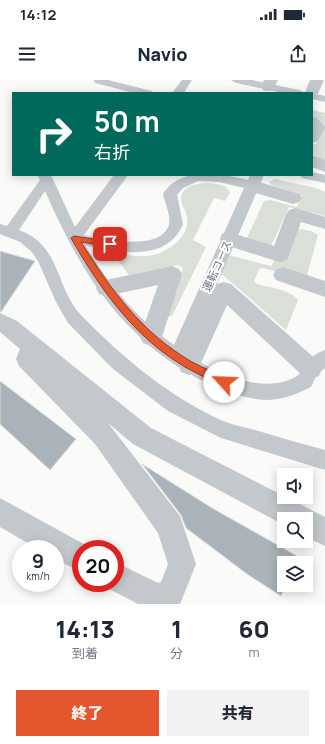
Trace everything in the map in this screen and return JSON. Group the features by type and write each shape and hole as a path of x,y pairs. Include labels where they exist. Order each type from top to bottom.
{"street":[{"path":"312,92 317,80"},
{"path":"313,122 317,128 313,136"},
{"path":"313,161 325,167"},
{"path":"254,181 293,198"},
{"path":"229,239 280,255 295,214 325,223"},
{"path":"106,288 172,274 151,337"},
{"path":"283,275 325,289"},
{"path":"183,361 224,290 318,363"},
{"path":"0,322 9,327 142,436 287,512"},
{"path":"33,347 27,359 104,436 170,526 182,564 171,593 157,598 124,582"},
{"path":"0,512 72,553"},
{"path":"313,526 325,532"}],"lane":[{"path":"179,92 187,80"},
{"path":"236,80 291,92"},
{"path":"295,92 298,80"},
{"path":"97,83 143,92"},
{"path":"313,96 325,99"},
{"path":"74,238 120,176"},
{"path":"74,238 140,247 155,244 167,237 173,230 176,223 176,216 171,205 170,194 176,186 200,176 254,181"},
{"path":"312,176 325,179"},
{"path":"318,363 305,381 284,389 260,391 235,387 183,361 151,337 125,312 106,288 74,238 45,178 5,230 25,238 41,253 64,302 74,318 119,364 176,406 221,430 325,460"},
{"name":"運転コース","path":"183,361 229,239 254,181"}],"shaded area":[{"path":"313,110 325,113 325,163 313,154 313,145 320,138 322,131 321,123 313,116"},
{"path":"275,179 316,188 325,192 325,216 289,207 271,246 247,238 264,201 270,200 297,207 302,196 271,185 269,182"},
{"path":"205,183 222,185 230,192 225,201 214,198 193,240 206,247 172,316 168,316 183,268 178,265 129,275 115,257 117,253 140,256 155,255 176,243 181,238 187,224 187,217 181,200 182,194 189,187"},
{"path":"288,227 311,231 318,235 306,279 305,280 260,268 254,281 257,284 290,293 298,300 286,330 223,275 216,275 228,255 271,266"}],"building":[{"path":"0,251 35,261 1,312 0,312"},
{"path":"0,381 76,439 50,470 0,424"},
{"path":"142,464 212,508 277,545 277,548 283,548 297,556 277,556 277,592 283,592 281,596 247,574 186,528 181,515"}],"route":[{"path":"110,244 74,238 106,288 125,312 140,327 189,365 224,382"}]}
